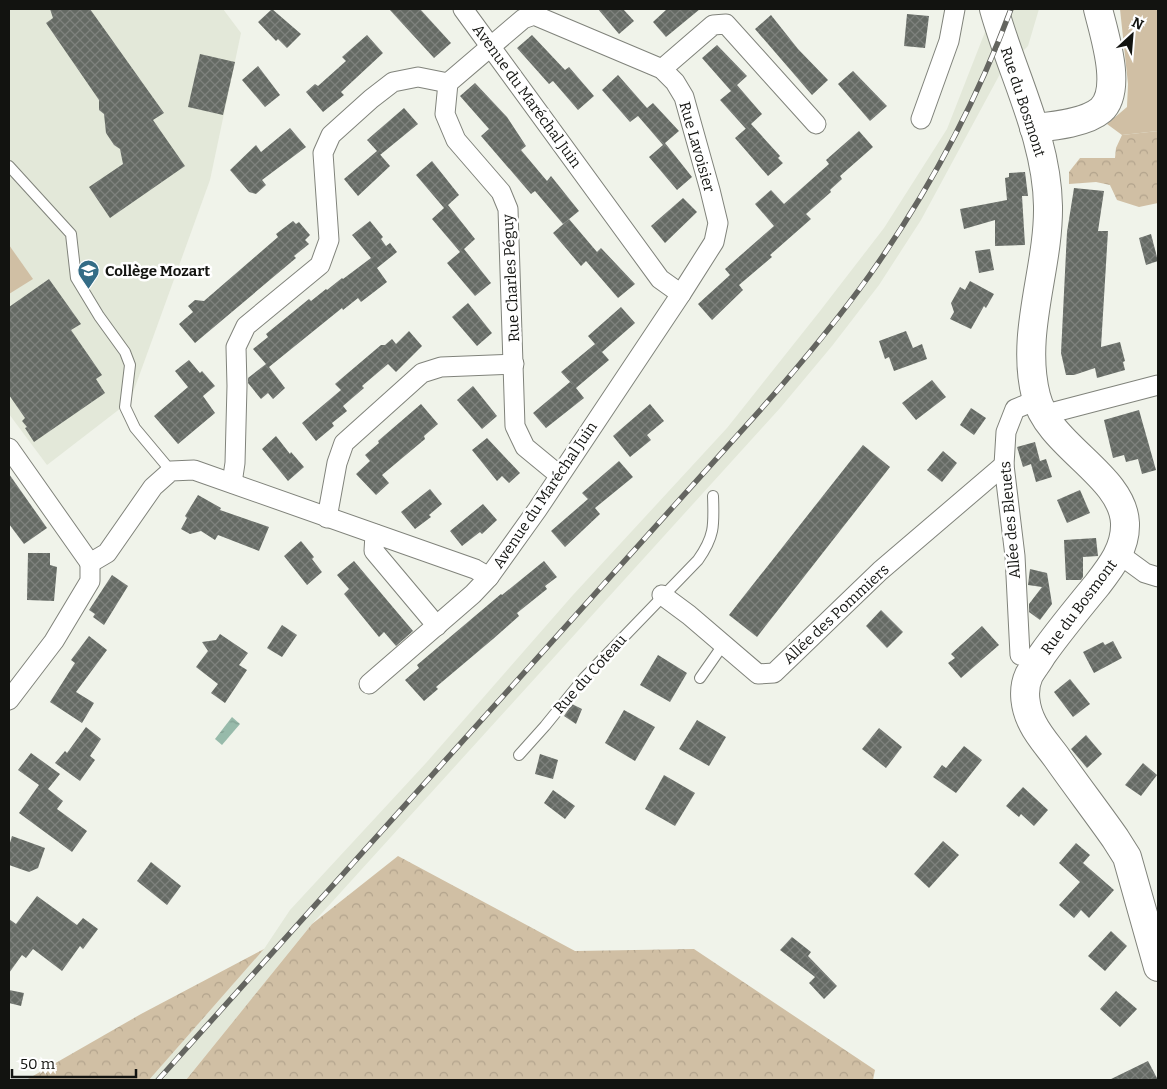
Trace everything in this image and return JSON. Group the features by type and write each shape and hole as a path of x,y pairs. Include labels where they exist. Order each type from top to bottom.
{"street":[{"name":"Avenue du Maréchal Juin","path":"170,471 194,470 475,569 489,577 537,510 681,294 660,279 463,9"},
{"path":"921,119 949,41 955,9"},
{"name":"Rue du Bosmont","path":"994,9 1034,128 1042,159 1048,204 1046,235 1030,355 1032,382 1040,408 1071,449 1106,483 1120,502 1125,526 1118,554 1107,572 1049,646 1029,675 1024,691 1025,701 1033,724 1127,857 1158,967"},
{"path":"1034,128 1060,125 1085,118 1100,111 1106,104 1112,84 1098,9"},
{"name":"Rue Lavoisier","path":"491,46 523,19 534,15 662,70 675,82 684,97 718,223 714,242 681,294"},
{"path":"662,70 713,25 726,24 816,124"},
{"path":"232,483 235,462 237,395 236,347 246,326 320,265 329,240 323,153 331,135 392,82 418,77 448,83 491,46"},
{"name":"Rue Charles Péguy","path":"448,83 445,114 456,140 501,192 508,209 516,426 526,447 559,475"},
{"path":"327,518 337,463 344,443 422,373 441,367 514,364"},
{"name":"Allée des Bleuets","path":"1020,655 1015,556 1004,465 1006,432 1015,409 1040,408 1158,385"},
{"path":"9,448 90,564 90,581 86,588 54,641 9,700"},
{"name":"Allée des Pommiers","path":"662,595 690,615 758,674 774,673 880,571 1004,465"},
{"path":"90,564 107,553 153,488 170,471"},
{"path":"375,534 374,551 437,626"},
{"path":"1118,554 1145,573 1158,577"},
{"path":"369,684 473,594 489,577"}],"lane":[{"path":"9,166 71,234 76,278 99,316 125,352 130,365 125,407 135,428 170,471"},
{"name":"Rue du Coteau","path":"519,755 584,678 662,595 698,560 710,540 713,529 713,496"},
{"path":"700,678 723,645"}],"shaded area":[{"name":"Collège Mozart","path":"9,9 223,9 241,33 210,180 130,401 47,465 9,414"},
{"path":"994,9 1039,9 1028,46 1000,74 921,220 879,285 832,346 781,407 312,924 186,1080 149,1080 264,949 290,910 426,763 573,595 727,428 820,311 884,228 947,129"}],"green space":[{"path":"1120,9 1158,9 1158,131 1122,135 1107,124 1127,107 1128,84"},
{"path":"1158,131 1158,203 1139,207 1117,200 1110,185 1096,182 1069,184 1069,172 1080,158 1115,158 1116,148 1122,135"},
{"path":"9,245 33,279 9,294"},
{"path":"398,856 575,951 694,949 875,1070 873,1080 186,1080 312,924"},
{"path":"264,949 149,1080 26,1080 141,1014"}],"water":[{"path":"232,717 240,724 222,745 215,739"}],"building":[{"path":"50,9 90,9 164,113 153,120 185,166 110,218 89,187 123,164 120,149 114,145 106,133 104,114 99,110 99,100 46,23 53,18"},
{"path":"272,9 301,34 287,48 278,39 276,41 258,22"},
{"path":"389,9 420,9 451,43 434,58"},
{"path":"598,9 623,9 634,21 619,34"},
{"path":"667,9 700,9 666,37 653,22"},
{"path":"907,14 929,16 925,48 904,46"},
{"path":"771,15 798,49 828,80 812,95 755,29"},
{"path":"367,35 383,53 341,92 344,95 323,112 306,92 315,84 318,86 346,61 342,57"},
{"path":"532,35 565,70 569,67 594,96 578,110 553,81 549,84 517,48"},
{"path":"717,45 747,76 737,85 762,114 751,124 780,156 778,158 783,163 768,176 735,138 746,129 720,100 731,91 702,58"},
{"path":"200,54 235,62 223,115 188,107"},
{"path":"258,66 280,95 265,107 242,80"},
{"path":"853,71 887,106 870,121 838,84"},
{"path":"618,75 647,108 653,103 679,131 665,143 692,177 677,190 649,157 663,145 638,116 630,122 602,90"},
{"path":"475,83 507,117 526,146 521,150 547,181 551,176 579,211 563,224 535,191 531,194 481,136 489,129 460,96"},
{"path":"404,108 418,124 380,155 390,166 358,196 344,179 377,151 367,140"},
{"path":"290,128 306,147 262,180 266,185 256,194 249,192 230,170 256,145 261,152"},
{"path":"859,131 873,147 840,176 842,179 830,190 831,192 806,214 811,219 770,255 772,257 739,285 743,290 712,320 698,304 730,275 725,269 774,226 755,204 771,190 784,204 829,164 826,160"},
{"path":"432,161 459,195 448,205 475,239 464,249 491,283 475,296 447,263 460,252 432,219 444,208 416,175"},
{"path":"1025,172 1028,196 1022,196 1025,245 995,246 995,220 964,229 960,209 1007,200 1005,178 1009,177 1009,173"},
{"path":"1074,188 1104,191 1098,231 1108,231 1101,347 1120,342 1125,361 1123,362 1125,370 1097,378 1095,368 1074,375 1066,375 1061,353 1067,232"},
{"path":"683,198 697,212 665,243 651,226"},
{"path":"569,219 597,252 601,248 635,284 618,298 586,261 581,266 553,233"},
{"path":"293,221 296,224 299,222 310,235 305,240 309,244 294,256 296,258 195,343 179,324 193,312 188,306 195,300 204,301 278,237 276,234"},
{"path":"370,221 383,237 381,239 386,246 390,243 397,252 377,268 387,282 361,302 358,298 343,310 342,308 269,367 285,388 273,399 268,393 261,399 248,383 248,378 266,364 253,349 268,337 266,334 309,299 311,301 371,258 352,235"},
{"path":"1151,234 1158,261 1146,265 1139,238"},
{"path":"990,249 994,270 979,273 975,251"},
{"path":"49,279 81,324 71,330 102,375 96,379 105,393 34,442 22,421 25,418 9,395 9,307"},
{"path":"970,281 994,294 986,308 984,306 971,329 950,319 954,312 951,303 960,287 965,290"},
{"path":"468,303 492,333 477,346 452,317"},
{"path":"621,307 635,323 602,352 609,360 576,388 584,398 546,428 533,413 570,382 573,385 561,372 595,344 588,336"},
{"path":"409,331 422,346 396,372 388,364 362,386 364,388 343,406 347,411 332,423 334,426 316,441 302,423 341,390 335,384 381,345 385,345 392,339 396,344"},
{"path":"906,331 913,348 922,344 927,359 894,371 889,357 885,359 879,341"},
{"path":"189,360 215,386 203,396 215,413 178,444 154,416 188,387 175,371"},
{"path":"932,380 946,397 916,420 902,403"},
{"path":"473,386 497,416 482,429 457,400"},
{"path":"421,404 438,424 424,436 425,439 382,475 389,483 376,495 356,474 370,461 365,455 379,443 378,441"},
{"path":"650,404 664,421 647,435 651,440 630,457 613,436"},
{"path":"971,408 986,418 974,435 960,425"},
{"path":"1139,410 1156,470 1142,474 1138,459 1126,462 1124,455 1113,458 1104,420"},
{"path":"276,436 290,454 291,452 304,467 288,481 262,449"},
{"path":"487,438 520,473 509,483 502,476 497,481 472,450"},
{"path":"1035,442 1040,461 1046,459 1052,477 1036,482 1031,464 1023,467 1017,447"},
{"path":"863,445 890,467 757,637 729,615"},
{"path":"943,451 957,463 942,482 927,470"},
{"path":"619,461 633,477 595,508 600,514 565,547 551,531 588,499 582,493"},
{"path":"9,474 47,528 24,544 9,524"},
{"path":"430,489 442,504 429,515 431,517 415,529 401,512"},
{"path":"1080,490 1090,513 1067,523 1057,500"},
{"path":"198,495 221,508 220,510 269,527 259,551 218,535 215,540 201,531 190,534 181,529 187,518 185,516"},
{"path":"483,504 497,520 482,534 480,532 462,546 450,531"},
{"path":"1096,538 1098,556 1083,557 1083,577 1081,580 1066,580 1064,540"},
{"path":"301,541 314,557 312,559 322,572 307,585 284,556"},
{"path":"28,553 50,553 50,565 57,567 54,601 27,600"},
{"path":"354,561 413,631 396,646 384,632 379,637 344,594 349,589 337,575"},
{"path":"544,561 557,577 545,586 547,589 517,613 519,616 436,687 438,689 424,701 405,680 419,668 417,665 501,594"},
{"path":"1030,569 1047,573 1052,604 1040,620 1029,612 1029,604 1042,587 1028,585"},
{"path":"112,575 128,586 104,625 93,617 95,614 89,610"},
{"path":"881,610 903,632 887,648 866,626"},
{"path":"282,625 297,635 282,657 267,648"},
{"path":"982,626 999,645 961,678 948,663 955,658 951,654"},
{"path":"220,634 248,653 239,665 247,670 225,703 211,693 218,684 196,667 208,651 202,642 216,640"},
{"path":"89,636 107,650 76,692 94,703 82,723 50,702 75,663 71,660"},
{"path":"1113,641 1122,658 1094,673 1083,652 1103,642 1105,645"},
{"path":"658,655 687,673 670,702 640,685"},
{"path":"1070,679 1090,704 1073,717 1054,692"},
{"path":"572,704 582,709 576,724 564,716"},
{"path":"624,710 655,727 635,761 605,743"},
{"path":"697,720 726,737 709,766 679,749"},
{"path":"86,727 101,739 90,756 95,760 80,781 55,763 65,751 67,753"},
{"path":"879,728 902,747 886,768 862,749"},
{"path":"1086,735 1102,754 1087,768 1071,749"},
{"path":"964,746 982,760 956,793 933,777 942,765 946,768"},
{"path":"31,753 60,774 48,789 63,801 57,809 87,831 72,852 19,813 39,785 18,770"},
{"path":"540,754 558,760 553,779 535,774"},
{"path":"1143,763 1157,775 1141,796 1125,785"},
{"path":"664,775 695,793 675,826 645,809"},
{"path":"1023,787 1048,810 1034,826 1021,814 1019,817 1006,806"},
{"path":"553,790 575,806 565,819 544,803"},
{"path":"12,836 45,848 38,868 29,872 9,865 9,846"},
{"path":"943,841 959,855 929,888 914,874"},
{"path":"1076,843 1090,855 1083,863 1114,890 1089,918 1081,910 1074,918 1059,905 1080,882 1059,863"},
{"path":"151,862 181,886 167,905 137,881"},
{"path":"37,896 77,925 83,918 98,929 83,949 80,946 62,971 33,949 26,958 22,955 9,973 9,919 16,924"},
{"path":"1111,931 1127,946 1105,971 1088,956"},
{"path":"792,937 811,952 808,956 837,986 824,999 809,983 815,977 780,950"},
{"path":"9,990 24,993 21,1006 9,1003"},
{"path":"1116,991 1137,1009 1120,1027 1100,1009"},
{"path":"1148,1061 1158,1080 1109,1080"}],"railway":[{"path":"158,1080 762,408 830,327 890,245 949,147 982,79 1011,9"}],"place":[{"name":"Collège Mozart","path":"89,290"}]}
